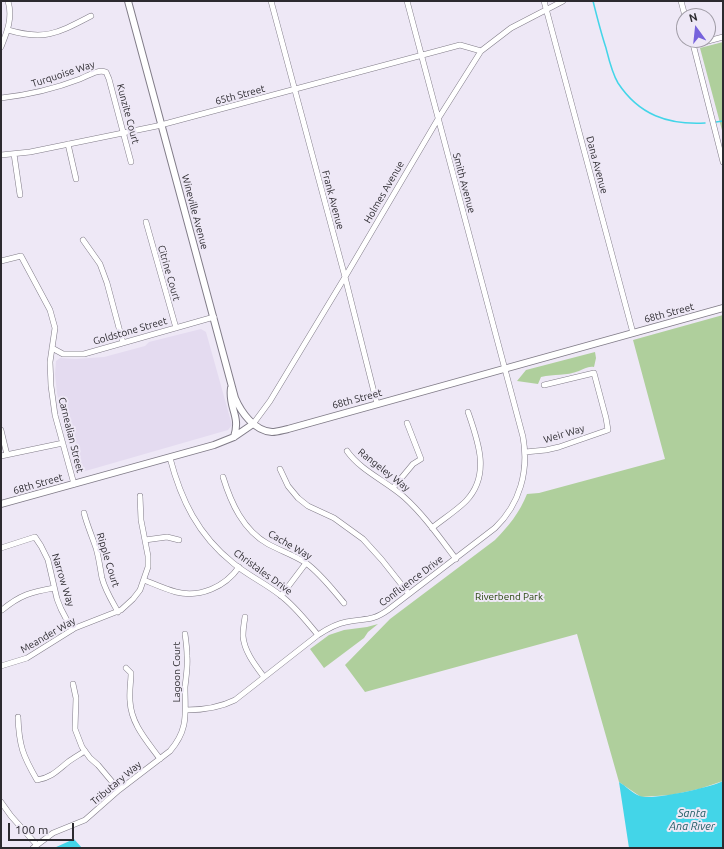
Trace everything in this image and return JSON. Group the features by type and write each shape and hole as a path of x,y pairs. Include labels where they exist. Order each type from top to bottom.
{"street":[{"path":"1,47 8,30 10,14 8,1"},
{"name":"Wineville Avenue","path":"128,1 231,385 239,407 253,424"},
{"name":"Frank Avenue","path":"271,1 345,277 377,404"},
{"name":"Smith Avenue","path":"407,1 505,369"},
{"name":"Dana Avenue","path":"544,1 633,333"},
{"name":"Holmes Avenue","path":"253,424 270,401 438,119 481,51 511,28 563,1"},
{"path":"8,30 29,35 46,35 63,30 91,16"},
{"name":"65th Street","path":"1,155 68,144 161,125 421,54 460,45 481,51"},
{"path":"694,48 723,162"},
{"name":"Turquoise Way","path":"1,98 37,93 62,86 98,71 106,72"},
{"name":"Kunzite Court","path":"106,72 131,162"},
{"path":"68,144 76,179"},
{"path":"14,154 20,195"},
{"name":"Citrine Court","path":"146,222 176,328"},
{"path":"83,240 100,264 107,283 123,343"},
{"name":"Carnealian Street","path":"1,261 21,256 50,310 55,328 50,362 50,386 55,415 74,484"},
{"name":"68th Street","path":"1,504 214,445 234,437 253,424 266,431 278,431 723,308"},
{"name":"Goldstone Street","path":"52,348 63,354 84,354 214,317"},
{"name":"Confluence Drive","path":"186,710 204,710 235,700 318,635 332,626 341,623 378,617 495,528 508,514 517,497 524,474 525,452 523,437 505,369"},
{"name":"Weir Way","path":"525,452 559,447 608,430 594,373 544,385"},
{"path":"231,385 229,396 237,422 234,437"},
{"path":"432,528 466,501 476,487 481,464 480,451 468,412"},
{"path":"393,488 410,466 421,459 407,423"},
{"path":"1,430 7,455"},
{"path":"1,456 63,443"},
{"name":"Rangeley Way","path":"347,451 359,465 405,498 432,528 456,559"},
{"name":"Christales Drive","path":"170,458 179,489 191,514 213,545 239,567 281,596 297,611 318,635"},
{"path":"280,469 288,486 298,498 308,506 334,518 363,539 409,594"},
{"name":"Cache Way","path":"223,477 234,506 251,530 267,543 306,563 324,579 344,603"},
{"name":"Meander Way","path":"1,666 27,658 72,630 118,612 133,599 140,590 148,567 141,520 140,496"},
{"name":"Ripple Court","path":"84,513 87,526 96,548 105,588 118,612"},
{"name":"Narrow Way","path":"1,548 35,537 48,560 54,588 61,608 72,630"},
{"path":"145,540 167,537 179,540"},
{"path":"281,596 306,563"},
{"path":"144,580 176,592 188,594 196,593 214,589 223,583 239,567"},
{"path":"2,610 24,595 54,588"},
{"path":"244,617 243,637 246,646 253,662 264,677"},
{"name":"Lagoon Court","path":"185,634 188,655 185,685 186,710"},
{"path":"126,668 131,672 130,701 132,718 138,729 160,759"},
{"path":"73,684 76,704 75,729 85,751 119,790"},
{"name":"Tributary Way","path":"35,846 53,833 85,820 119,790 170,751 176,744 184,727 186,710"},
{"path":"18,717 22,753 37,780 47,778 54,774 68,762 85,751"},
{"path":"1,802 35,846"}],"shaded area":[{"path":"201,329 206,332 232,425 228,430 82,472 76,468 57,393 55,374 56,361 60,358 75,359 104,357 145,346 149,342"}],"green space":[{"path":"723,42 723,134 700,48 716,48 716,44"},
{"name":"Riverbend Park","path":"723,315 723,781 699,789 671,795 641,797 619,782 577,634 365,692 345,665 390,619 495,540 513,519 527,494 539,493 665,459 633,340"},
{"path":"595,352 596,358 594,367 588,367 569,374 541,377 538,384 517,381 526,370"},
{"path":"378,624 368,632 364,638 324,668 310,649 329,635 344,630"}],"water":[{"name":"Santa Ana River","path":"723,781 723,848 629,848 619,782 637,795 656,797 682,793 707,787"},
{"path":"74,839 82,848 54,848"}],"waterway":[{"path":"593,1 612,71 626,94 635,103 656,116 679,122 705,123"},
{"path":"716,122 723,121"}]}
